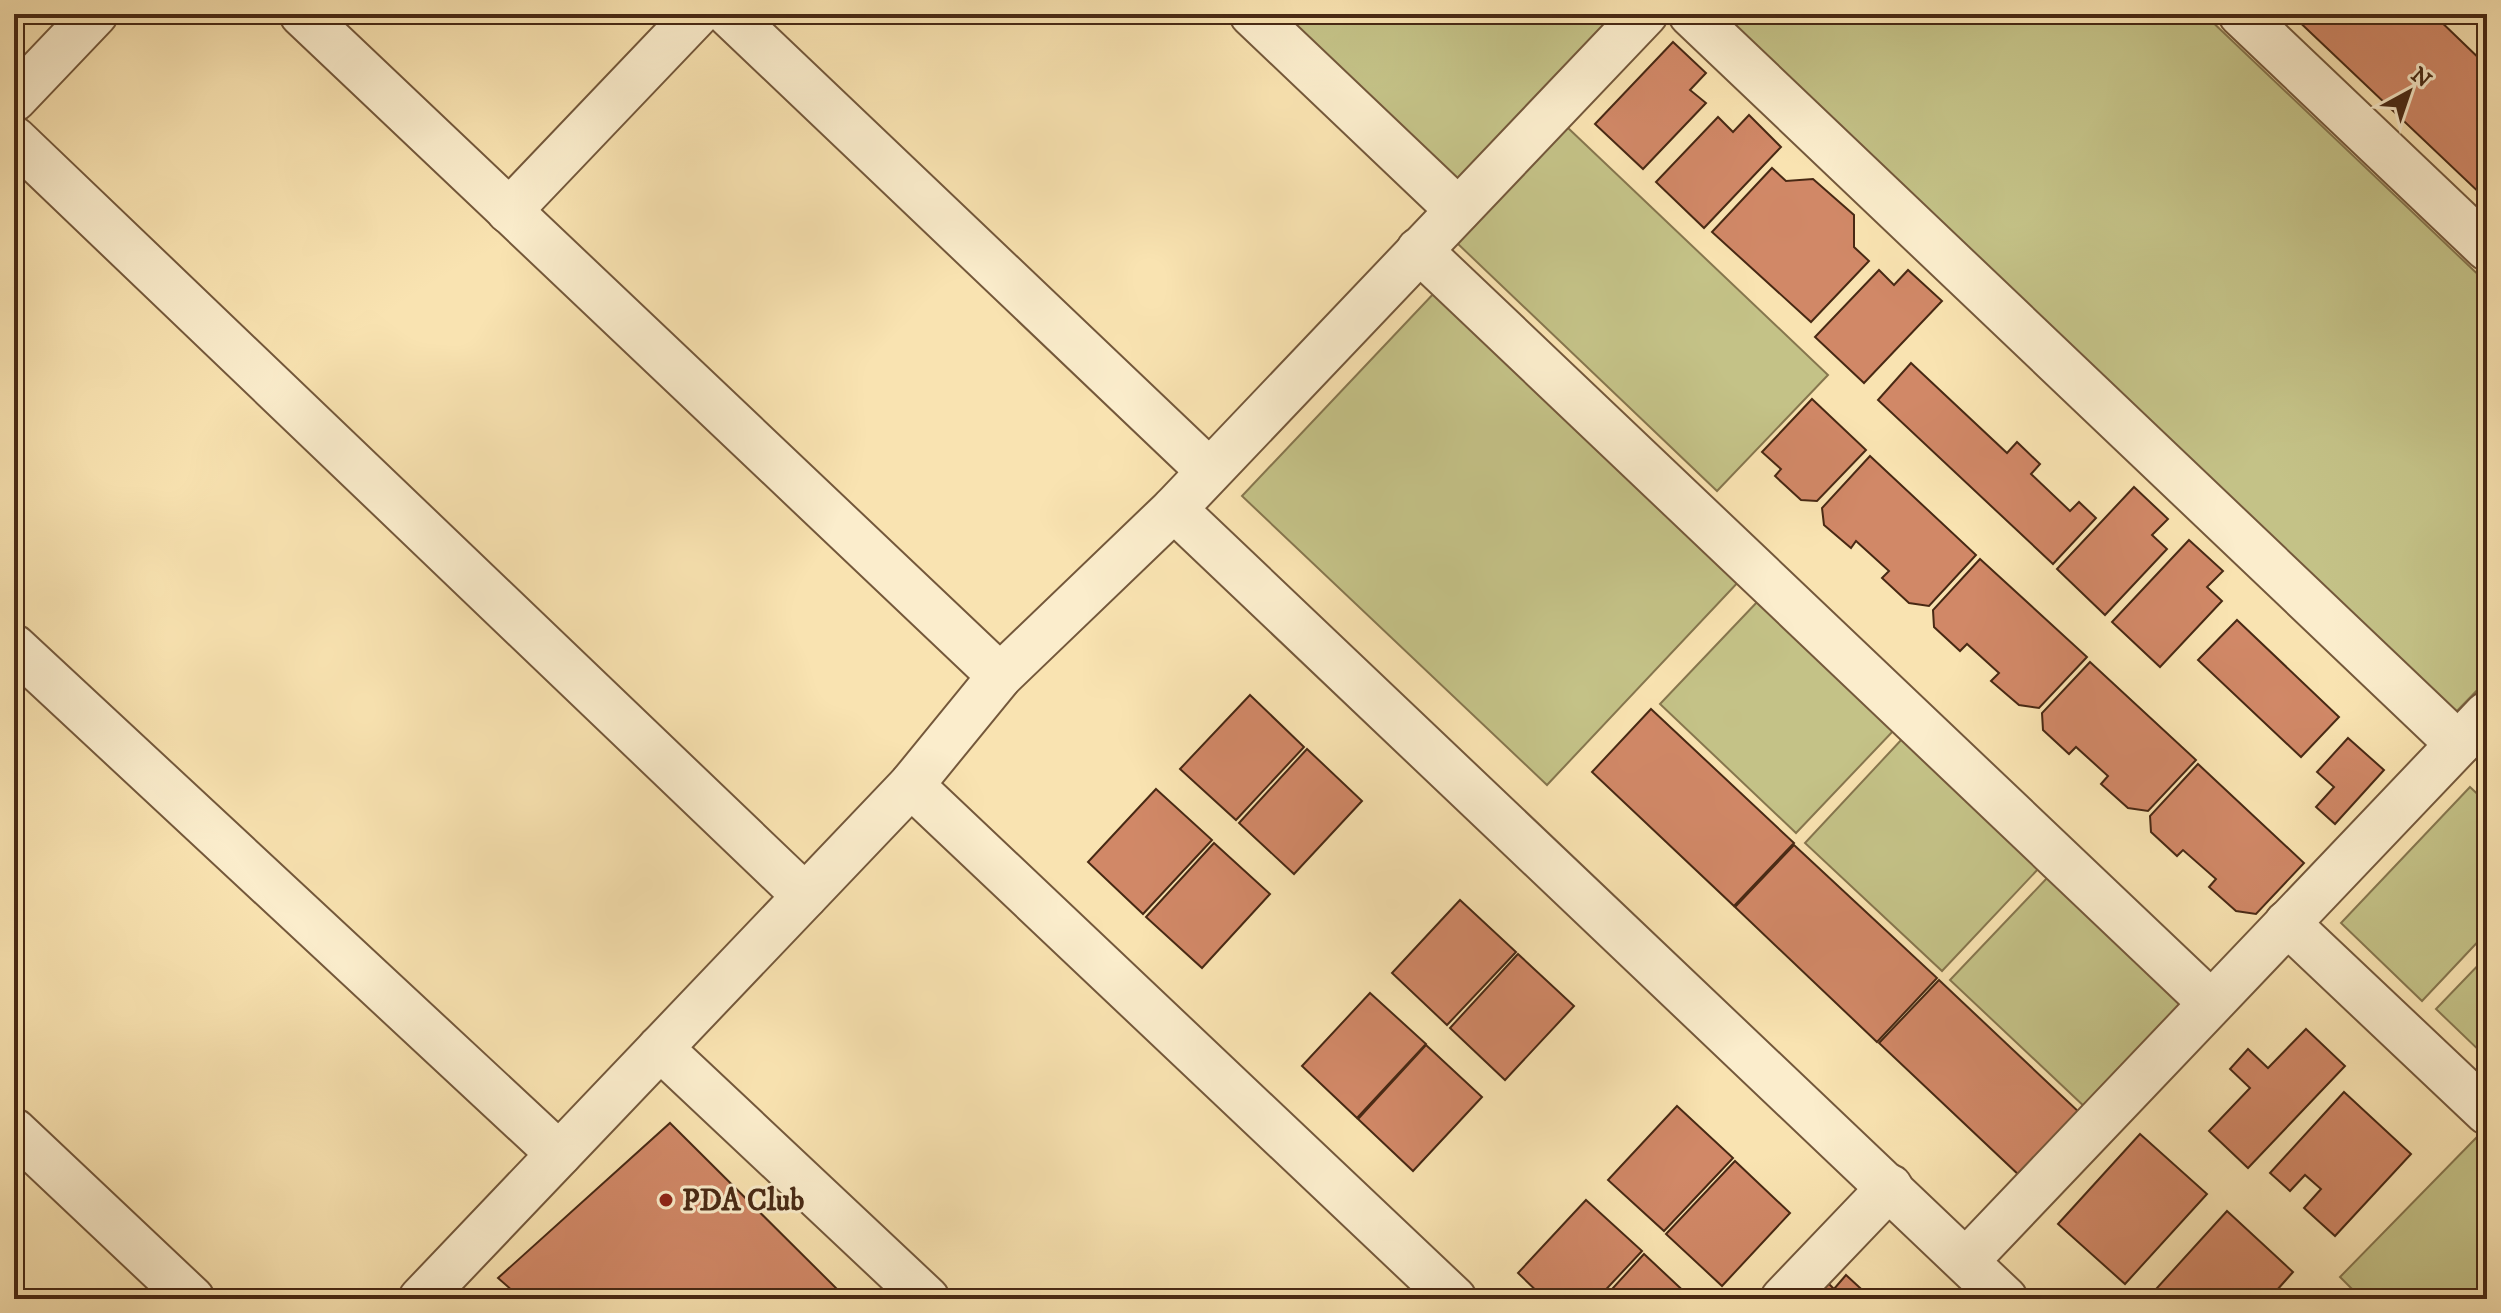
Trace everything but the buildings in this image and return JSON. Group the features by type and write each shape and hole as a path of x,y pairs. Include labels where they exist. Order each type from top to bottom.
{"street":[{"path":"14,99 95,14"},
{"path":"302,14 1000,676"},
{"path":"509,211 697,14"},
{"path":"729,14 1209,471"},
{"path":"1252,14 1458,210"},
{"path":"421,1299 911,785 1000,676 1174,509 1645,14"},
{"path":"1691,14 2473,729 1966,1261"},
{"path":"2241,14 2487,248"},
{"path":"14,139 805,896"},
{"path":"1419,250 2211,1003"},
{"path":"1174,509 2005,1299"},
{"path":"14,647 559,1154"},
{"path":"911,785 1454,1299"},
{"path":"2287,923 2487,1112"},
{"path":"660,1048 927,1299"},
{"path":"14,1131 192,1299"},
{"path":"1783,1299 1890,1187"}],"shaded area":[{"path":"1282,14 1627,14 1457,193"},
{"path":"1720,14 2204,14 2487,283 2487,680 2456,712"},
{"path":"1567,127 1828,375 1717,491 1457,243"},
{"path":"1437,290 1742,578 1547,785 1242,496"},
{"path":"1759,600 1895,729 1796,833 1660,704"},
{"path":"1903,738 2040,867 1942,971 1805,843"},
{"path":"2470,787 2487,803 2487,932 2422,1001 2341,923"},
{"path":"2049,876 2185,1005 2087,1109 1950,980"},
{"path":"2487,956 2487,1058 2436,1009"},
{"path":"2476,1138 2487,1149 2487,1299 2362,1299 2340,1277"}],"place":[{"name":"PDA Club","path":"666,1200"}]}
